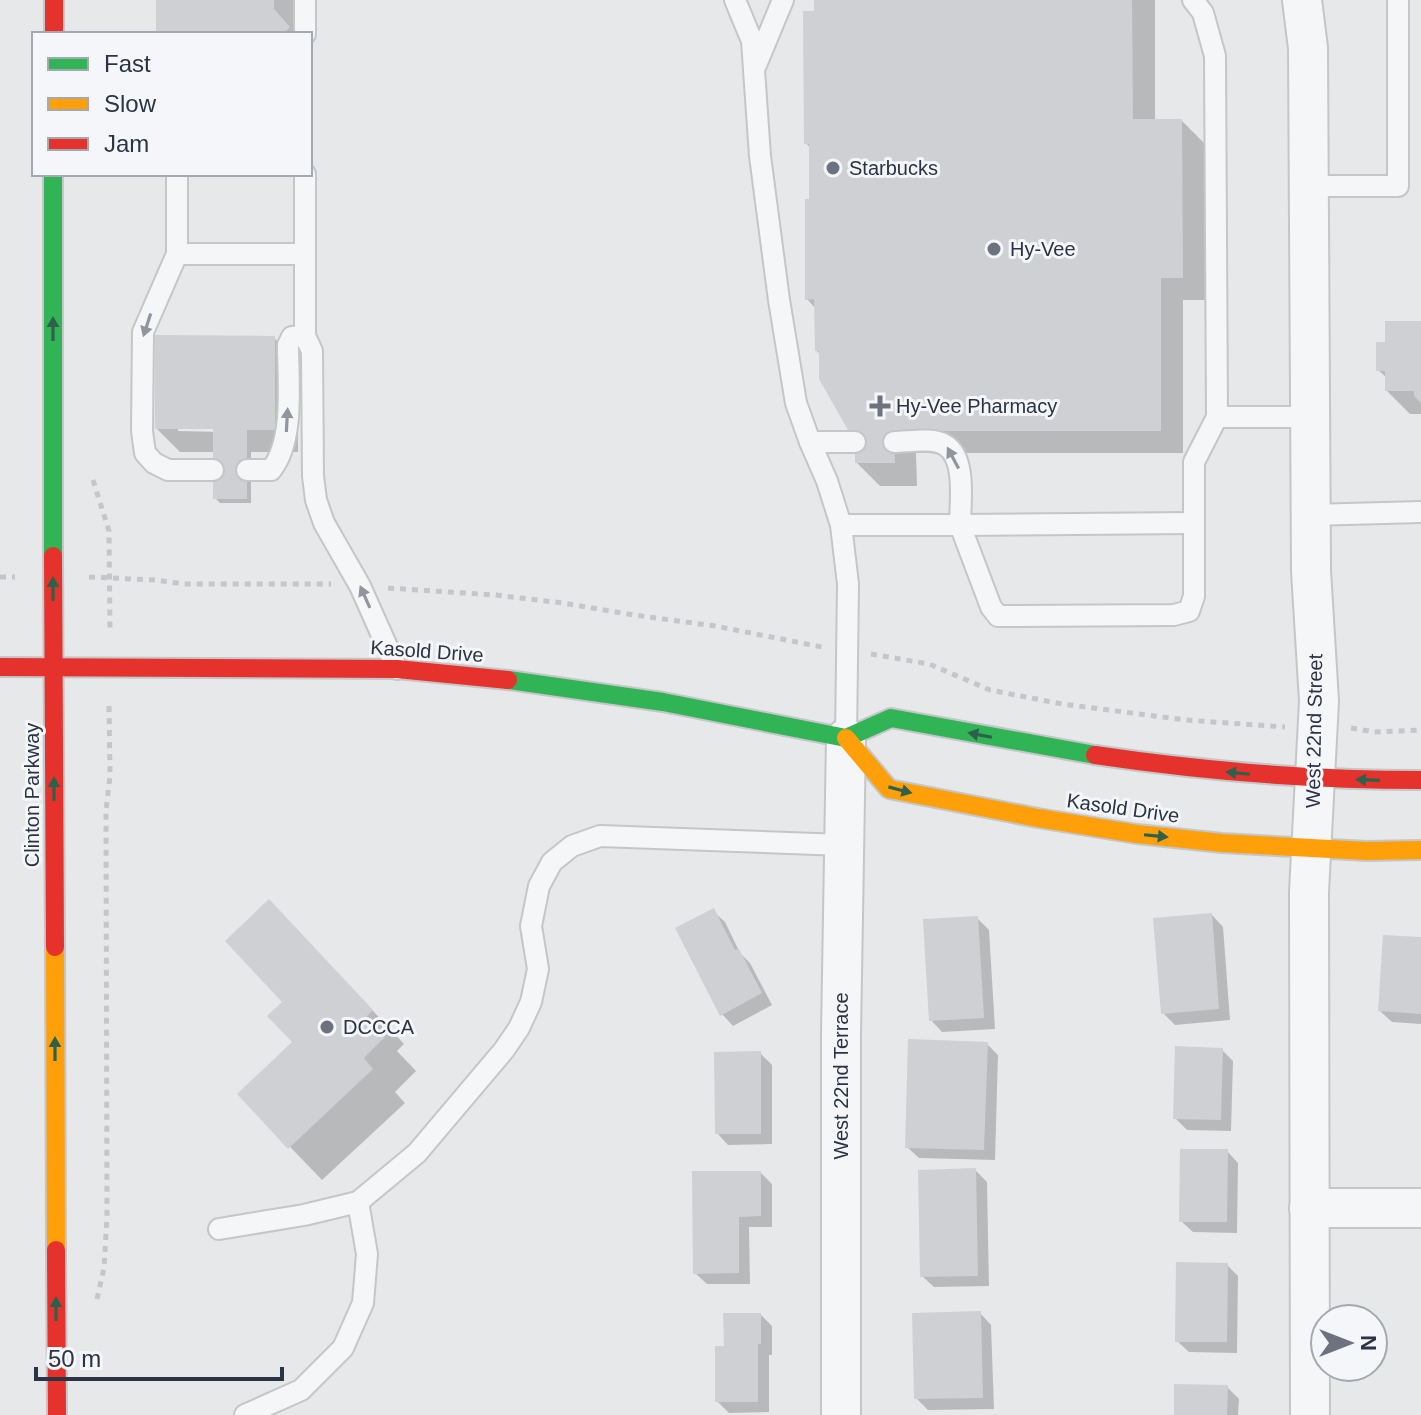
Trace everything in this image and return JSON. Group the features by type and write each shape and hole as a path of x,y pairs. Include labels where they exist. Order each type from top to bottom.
{"main road":[{"path":"54,0 54,32"},
{"name":"Clinton Parkway","path":"53,176 57,1415"},
{"name":"Kasold Drive","path":"0,667 397,669 542,684 663,702 846,738 889,789 1038,818 1137,834 1222,843 1311,849 1421,850"},
{"path":"846,738 891,718 1141,762 1258,775 1421,780"}],"street":[{"name":"West 22nd Street","path":"1302,0 1308,48 1311,571 1319,701 1309,892 1310,1415"},
{"name":"West 22nd Terrace","path":"841,1415 841,1033 846,738"},
{"path":"1309,1208 1421,1208"}],"lane":[{"path":"305,0 305,32"},
{"path":"735,0 752,41 760,156 796,403 841,525 848,584 846,738"},
{"path":"755,69 783,0"},
{"path":"894,442 932,441 945,445 956,455 960,469 960,525 991,607 998,616 1174,615 1189,611 1194,596 1194,462 1217,417 1215,56 1203,13 1193,0"},
{"path":"1309,186 1398,186 1398,0"},
{"path":"177,176 177,254 143,332 142,431 145,453 154,463 168,470 213,470"},
{"path":"305,176 305,336 312,351 316,500 324,523 360,586 397,669"},
{"path":"177,254 305,254"},
{"path":"247,470 271,470 279,460 287,427 288,345 292,337 305,336"},
{"path":"1217,417 1310,417"},
{"path":"810,442 855,442"},
{"path":"1310,515 1421,512"},
{"path":"841,525 1194,523"},
{"path":"219,1229 304,1215 358,1202 417,1153 519,1028 531,1002 538,969 531,926 539,886 552,862 572,846 600,836 843,845"},
{"path":"245,1415 301,1390 343,1348 363,1303 367,1254 358,1202"}],"path":[{"path":"100,577 184,584 360,586 495,595 715,626 805,645"},
{"path":"880,655 929,664 990,690 1062,704 1186,720 1280,727 1355,728 1374,732 1421,730"},
{"path":"95,1307 104,1268 107,1216 106,810 109,750"}],"building":[{"path":"156,0 274,0 274,9 290,27 285,32 156,32"},
{"name":"Hy-Vee","path":"814,0 1132,0 1133,119 1182,119 1183,278 1161,278 1161,431 894,431 895,463 855,463 855,430 848,430 819,379 814,299 805,300 805,199 809,199 809,144 804,144 803,11 814,11"},
{"path":"1385,321 1421,321 1421,403 1414,396 1414,391 1385,391 1385,371 1376,371 1376,342 1385,342"},
{"path":"155,335 275,336 275,430 247,430 247,499 213,499 213,429 155,429"},
{"name":"DCCCA","path":"269,899 373,1010 366,1017 385,1037 364,1058 373,1069 288,1149 237,1094 292,1042 267,1016 282,1002 225,941"},
{"path":"714,908 762,993 720,1016 675,928"},
{"path":"1212,913 1219,1009 1161,1014 1153,918"},
{"path":"978,916 984,1018 929,1021 923,919"},
{"path":"1383,935 1421,937 1421,1014 1378,1011"},
{"path":"908,1039 988,1042 984,1150 905,1148"},
{"path":"1175,1046 1223,1048 1221,1120 1173,1119"},
{"path":"761,1051 761,1134 715,1134 714,1052"},
{"path":"1180,1149 1228,1149 1227,1222 1179,1222"},
{"path":"976,1168 978,1276 920,1277 918,1170"},
{"path":"692,1171 761,1171 761,1216 739,1217 739,1273 693,1274"},
{"path":"1176,1262 1228,1263 1227,1342 1175,1342"},
{"path":"981,1311 983,1398 914,1399 912,1313"},
{"path":"723,1313 761,1313 758,1402 715,1402 715,1346 724,1346"},
{"path":"1174,1384 1228,1385 1227,1415 1174,1415"}],"traffic: fast":[{"path":"53,176 53,556"},
{"path":"508,680 663,702 846,738 891,718 1095,755"}],"traffic: slow":[{"path":"846,738 889,789 1137,834 1222,843 1367,851 1421,850"},
{"path":"55,947 56,1250"}],"traffic: jam":[{"path":"54,0 54,32"},
{"path":"53,556 55,947"},
{"path":"0,667 397,669 508,680"},
{"path":"1095,755 1258,774 1421,780"},
{"path":"56,1250 57,1415"}],"place":[{"name":"Starbucks","path":"833,168"},
{"name":"Hy-Vee","path":"994,249"},
{"name":"Hy-Vee Pharmacy","path":"880,406"},
{"name":"DCCCA","path":"327,1027"}]}
